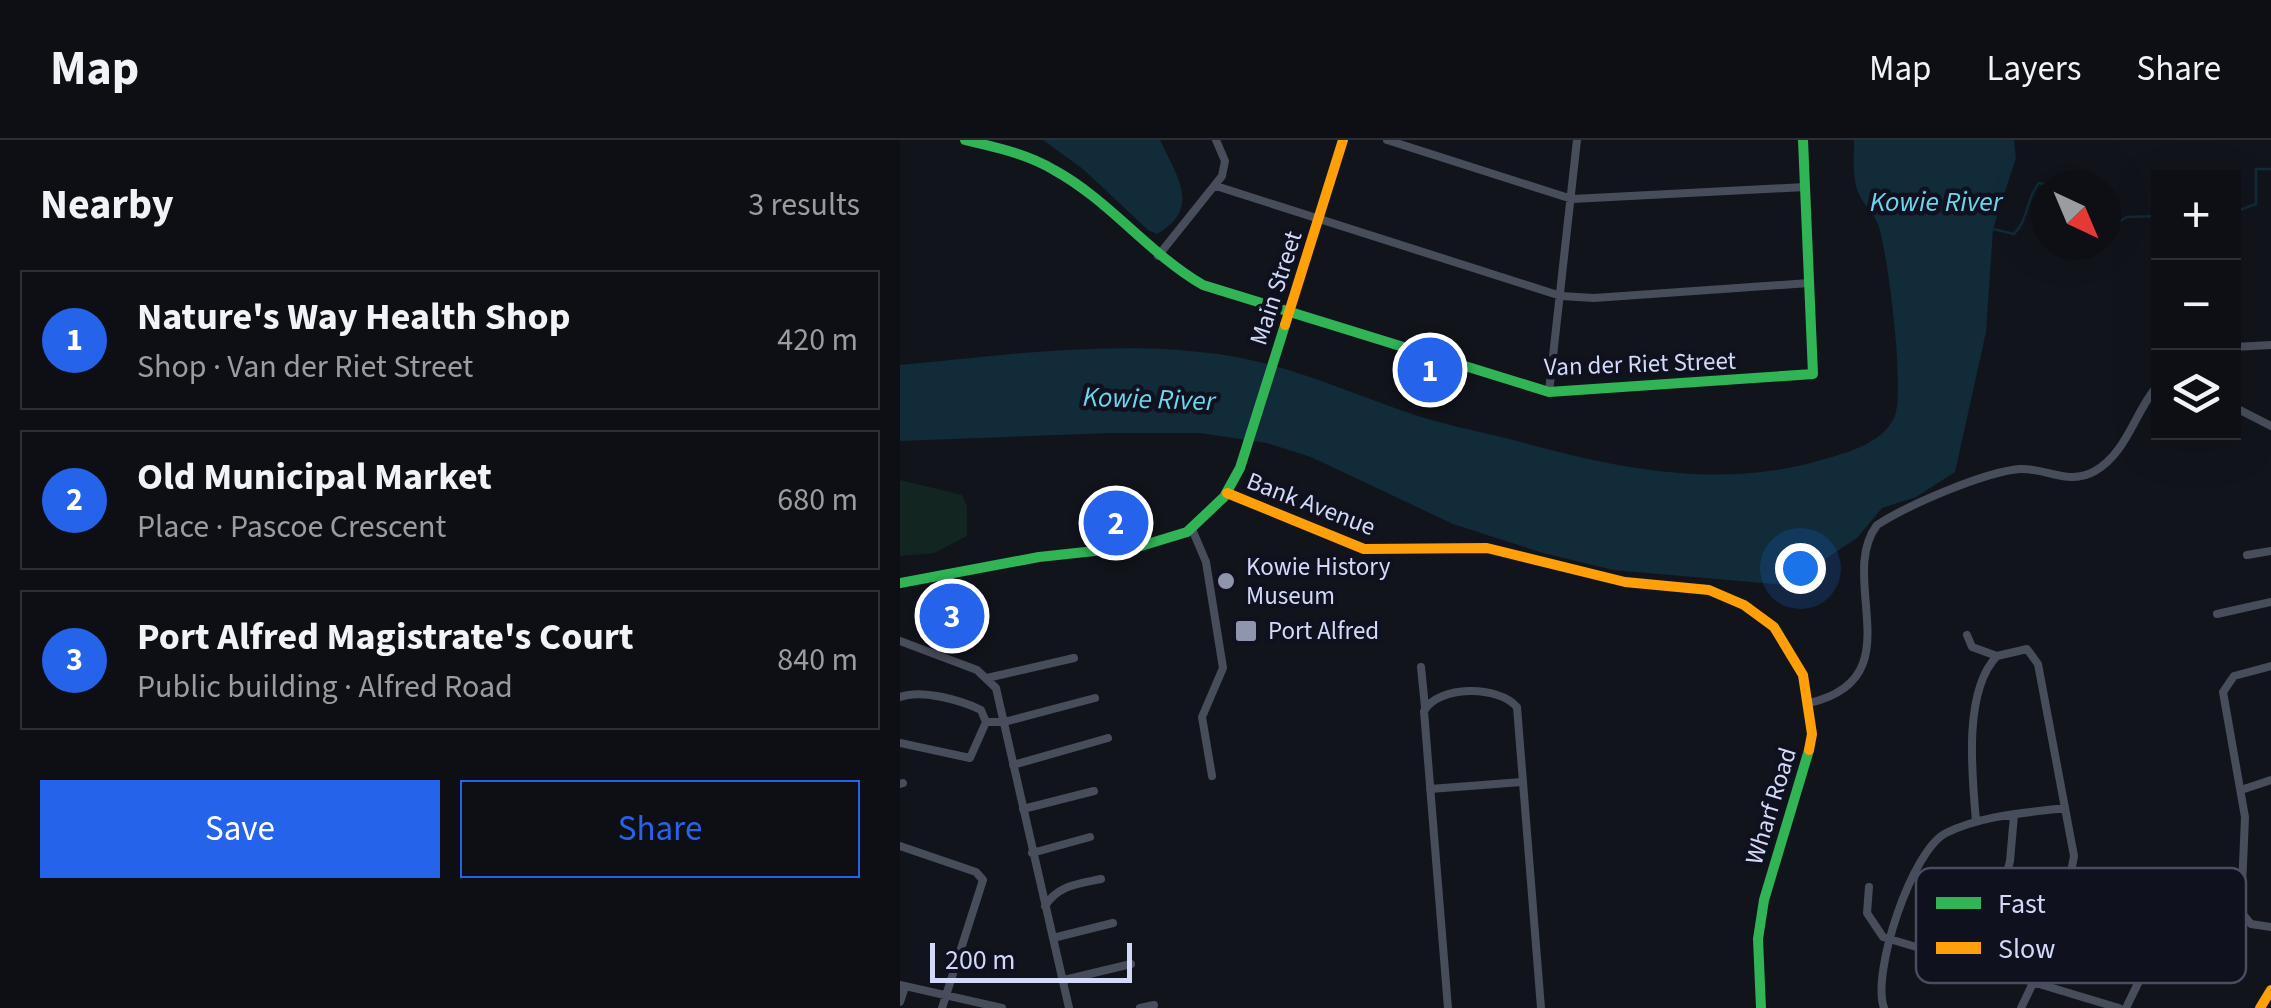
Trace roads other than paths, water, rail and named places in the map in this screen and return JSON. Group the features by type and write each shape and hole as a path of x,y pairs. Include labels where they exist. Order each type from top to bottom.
{"street":[{"name":"Van der Riet Street","path":"965,140 1021,154 1059,172 1158,256 1203,285 1550,392 1813,374 1816,365 1809,283"},
{"path":"1158,256 1216,186 1225,164 1216,140"},
{"name":"Main Street","path":"1227,494 1246,448 1343,140"},
{"path":"1387,140 1572,199 1805,187"},
{"path":"1550,392 1578,140"},
{"path":"1216,186 1561,296 1594,298 1809,283 1803,140"},
{"path":"2241,347 2271,345"},
{"path":"1809,703 1842,692 1862,662 1869,626 1867,544 1877,525 2007,471 2032,469 2074,478 2090,474 2117,452 2151,397"},
{"path":"2241,411 2271,426"},
{"path":"900,583 1059,554 1148,548 1192,529 1227,494"},
{"name":"Bank Avenue","path":"1227,494 1371,551 1500,550 1625,582 1721,594"},
{"path":"1192,529 1206,562 1224,668 1202,717 1212,776"},
{"path":"2247,555 2271,551"},
{"name":"Wharf Road","path":"1721,594 1759,615 1789,645 1804,675 1809,703 1810,754 1762,910 1758,939 1761,1008"},
{"path":"2217,614 2271,602"},
{"path":"1966,635 1972,648 1997,656 2022,648 2032,653 2038,664 2065,808 2072,868"},
{"path":"901,642 987,678 996,688 1069,1008"},
{"path":"1976,822 1972,751 1979,685 1997,656"},
{"path":"987,678 1074,658"},
{"path":"2243,868 2245,832 2241,790 2224,687 2234,676 2271,666"},
{"path":"1422,667 1448,1008"},
{"path":"900,697 913,694 971,706 981,710 986,722 970,758 900,743"},
{"path":"1425,709 1438,697 1451,694 1508,697 1517,708 1540,1008"},
{"path":"986,722 1004,722 1095,698"},
{"path":"1013,765 1108,738"},
{"path":"2241,790 2271,780"},
{"path":"1430,789 1522,782"},
{"path":"1023,809 1094,790"},
{"path":"1920,868 1933,843 1976,822 2065,808"},
{"path":"2008,868 2014,815"},
{"path":"1032,852 1090,837"},
{"path":"900,846 976,872 983,880 942,1008"},
{"path":"1884,1008 1880,986 1890,939 1916,875"},
{"path":"1045,906 1053,893 1065,887 1100,879"},
{"path":"1870,887 1869,918 1879,933 1916,946"},
{"path":"2246,919 2251,924 2271,927"},
{"path":"1053,938 1113,923"},
{"path":"1064,980 1131,964"},
{"path":"2021,1008 2034,983"},
{"path":"2038,983 2122,1008 2137,983"},
{"path":"900,1002 902,986 1002,1008"},
{"path":"2260,1008 2271,990"},
{"path":"1140,1008 1154,1004"}],"water":[{"path":"1043,140 1160,140 1182,191 1179,214 1157,234 1148,230 1083,169"},
{"name":"Kowie River","path":"1854,140 2014,140 2016,158 1993,229 1986,332 1955,472 1916,497 1882,508 1857,538 1786,585 1613,570 1543,553 1453,524 1311,457 1267,443 1200,433 900,441 900,365 1062,350 1143,348 1249,360 1298,373 1430,420 1629,467 1746,473 1825,459 1882,434 1894,418 1897,404 1894,323 1886,263 1878,224 1856,186"}],"waterway":[{"path":"2241,209 2256,204 2256,169 2271,169"},
{"path":"1993,229 2014,234 2031,199"},
{"path":"2121,220 2151,216"}],"place":[{"name":"Nature's Way Health Shop","path":"1430,370"},
{"name":"Old Municipal Market","path":"1116,523"},
{"name":"Kowie History Museum","path":"1226,581"},
{"name":"Port Alfred Magistrate's Court","path":"952,616"},
{"name":"Port Alfred","path":"1246,631"}]}
